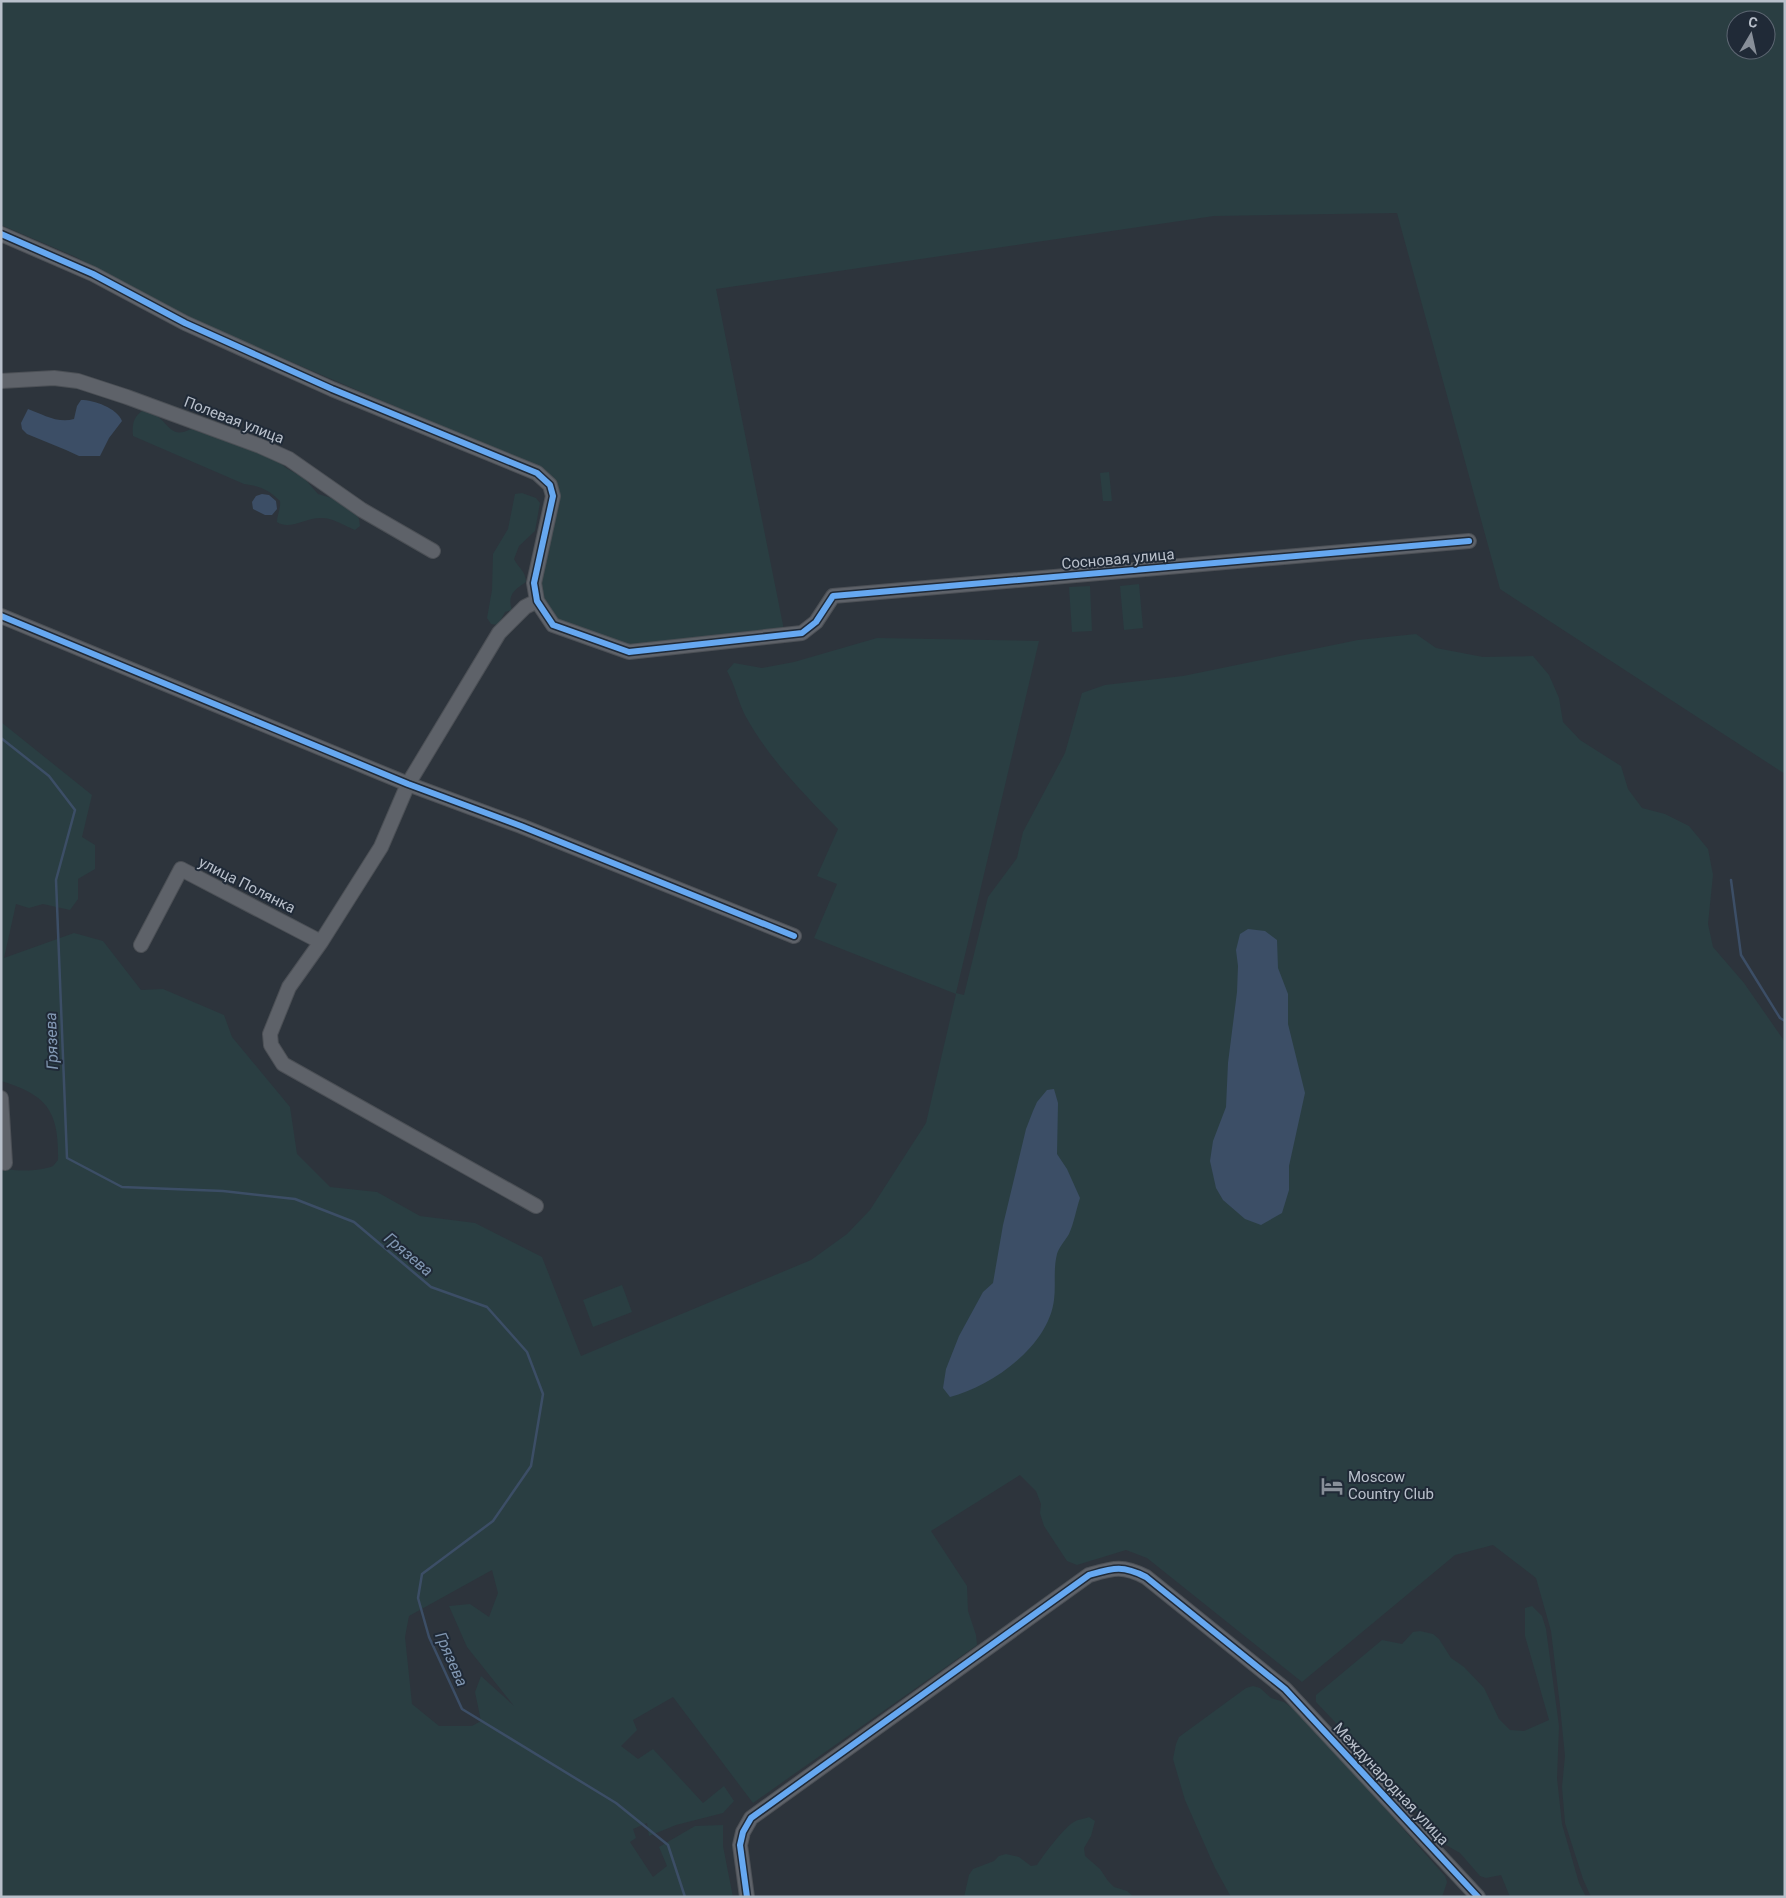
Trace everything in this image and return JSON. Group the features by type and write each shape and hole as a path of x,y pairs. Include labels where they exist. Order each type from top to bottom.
{"street":[{"path":"1,234 93,274 185,323 289,370 537,473 550,485 553,496 534,583 537,600 525,608 500,633 408,784 381,848 321,942 289,987 270,1034 271,1046 283,1064 536,1206"},
{"name":"Полевая улица","path":"1,381 54,378 78,381 260,446 289,459 362,510 434,551"},
{"name":"Сосновая улица","path":"537,600 553,626 629,652 802,633 816,622 833,596 1469,541"},
{"path":"1,616 408,784 521,826 794,936"},
{"name":"улица Полянка","path":"140,945 181,869 321,942"},
{"path":"1,1098 5,1163"},
{"name":"Международная улица","path":"747,1897 740,1845 743,1832 751,1818 1089,1575 1115,1568 1134,1571 1146,1578 1285,1688 1478,1897"}],"green space":[{"path":"1,1 1785,1 1785,774 1500,589 1397,213 1214,216 716,289 784,630 630,646 554,618 541,600 540,581 559,504 559,490 544,470 219,331 156,301 76,257 1,225"},
{"path":"142,411 155,415 175,432 184,432 191,429 205,434 212,433 275,458 286,468 304,478 318,494 338,500 355,513 359,519 360,526 355,530 326,518 316,518 287,525 277,522 280,501 268,491 260,487 244,484 133,436 134,422"},
{"path":"1109,472 1112,501 1103,501 1100,473"},
{"path":"522,493 536,498 540,503 535,531 519,546 514,559 523,572 526,582 511,597 512,610 505,612 498,625 491,624 487,618 492,590 493,554 508,529 515,494"},
{"path":"1139,584 1143,628 1124,630 1120,586"},
{"path":"1090,586 1092,631 1072,632 1069,587"},
{"path":"1416,634 1436,648 1483,657 1533,656 1549,675 1559,698 1563,722 1580,740 1621,766 1628,789 1642,808 1665,814 1689,826 1708,849 1713,875 1708,924 1713,947 1744,983 1785,1042 1785,1897 1591,1897 1583,1879 1565,1823 1562,1787 1565,1756 1551,1631 1536,1578 1493,1545 1455,1555 1302,1682 1147,1558 1126,1550 1077,1565 1067,1561 1044,1526 1040,1513 1041,1504 1036,1491 1020,1475 931,1531 967,1586 968,1611 976,1635 977,1645 753,1803 673,1697 633,1720 637,1730 621,1746 638,1759 653,1749 703,1803 724,1786 734,1801 723,1813 676,1825 649,1836 647,1823 633,1829 636,1838 630,1842 653,1877 667,1866 659,1847 695,1826 723,1825 723,1846 733,1897 1,1897 1,1166 12,1170 35,1170 53,1166 58,1160 58,1143 53,1118 48,1108 40,1099 17,1086 1,1081 1,722 92,795 82,837 95,845 95,869 78,879 78,899 70,910 43,904 29,908 16,904 4,958 74,933 103,941 141,990 163,989 224,1015 232,1037 290,1107 297,1154 330,1187 377,1192 420,1216 475,1223 542,1257 581,1356 811,1260 847,1234 870,1210 926,1123 956,994 814,938 837,884 817,876 838,829 788,776 755,733 743,711 727,671 734,663 762,668 794,662 877,638 1039,641 956,993 964,995 988,897 1017,858 1023,832 1065,753 1082,693 1105,685 1183,676 1358,640","holes":["492,1570 498,1593 489,1617 470,1604 449,1606 467,1647 514,1706 481,1676 475,1692 481,1721 472,1726 439,1726 412,1704 405,1637 409,1616"]},
{"path":"622,1285 632,1312 593,1327 583,1300"},
{"path":"1532,1606 1542,1616 1546,1629 1559,1726 1557,1778 1562,1824 1579,1883 1586,1897 1510,1897 1501,1875 1486,1878 1480,1876 1460,1853 1446,1845 1372,1761 1316,1702 1316,1695 1382,1640 1402,1644 1413,1632 1420,1631 1433,1634 1439,1639 1451,1658 1464,1667 1484,1688 1499,1719 1510,1730 1524,1731 1549,1720 1525,1636 1525,1608"},
{"path":"1253,1686 1260,1688 1271,1698 1284,1702 1302,1715 1445,1876 1447,1882 1442,1897 1231,1897 1215,1868 1185,1800 1173,1759 1179,1737 1246,1688"},
{"path":"1089,1817 1095,1821 1091,1836 1084,1848 1085,1856 1100,1869 1114,1887 1127,1891 1134,1897 964,1897 969,1875 973,1869 1006,1854 1019,1857 1031,1866 1037,1865 1065,1829 1077,1820"}],"water":[{"path":"81,400 92,401 105,406 115,412 122,421 109,438 100,456 79,456 27,434 22,429 21,423 28,409 50,418 74,419 77,406"},
{"path":"262,494 269,495 276,501 277,509 272,515 265,515 253,509 252,502 256,496"},
{"path":"1248,929 1265,931 1277,940 1278,968 1288,994 1288,1024 1305,1093 1289,1166 1289,1190 1282,1213 1261,1225 1245,1219 1223,1200 1216,1188 1210,1161 1213,1141 1226,1107 1228,1063 1237,992 1238,966 1236,950 1240,934"},
{"path":"1054,1089 1058,1103 1057,1154 1067,1169 1080,1198 1071,1230 1057,1254 1054,1300 1050,1317 1030,1348 1016,1362 983,1384 950,1397 943,1388 946,1369 959,1336 983,1292 993,1283 1003,1225 1026,1129 1037,1102 1047,1090"}],"waterway":[{"name":"Грязева","path":"1,738 49,776 75,810 56,880 67,1158 122,1187 223,1191 295,1199 354,1222 431,1287 487,1307 527,1352 543,1394 531,1466 493,1521 422,1574 418,1598 429,1637 462,1709 616,1803 668,1845 685,1897"},
{"path":"1731,880 1741,955 1780,1018 1785,1021"}],"cycle path":[{"path":"1,234 93,274 185,323 332,389 537,473 550,485 553,496 534,583 537,601 553,625 629,652 802,633 816,622 833,596 1469,541"},
{"path":"1,616 408,784 521,826 794,936"},
{"path":"747,1897 740,1845 743,1832 751,1818 1089,1575 1118,1569 1124,1569 1146,1577 1285,1689 1478,1897"}],"place":[{"name":"Moscow Country Club","path":"1332,1486"}]}
